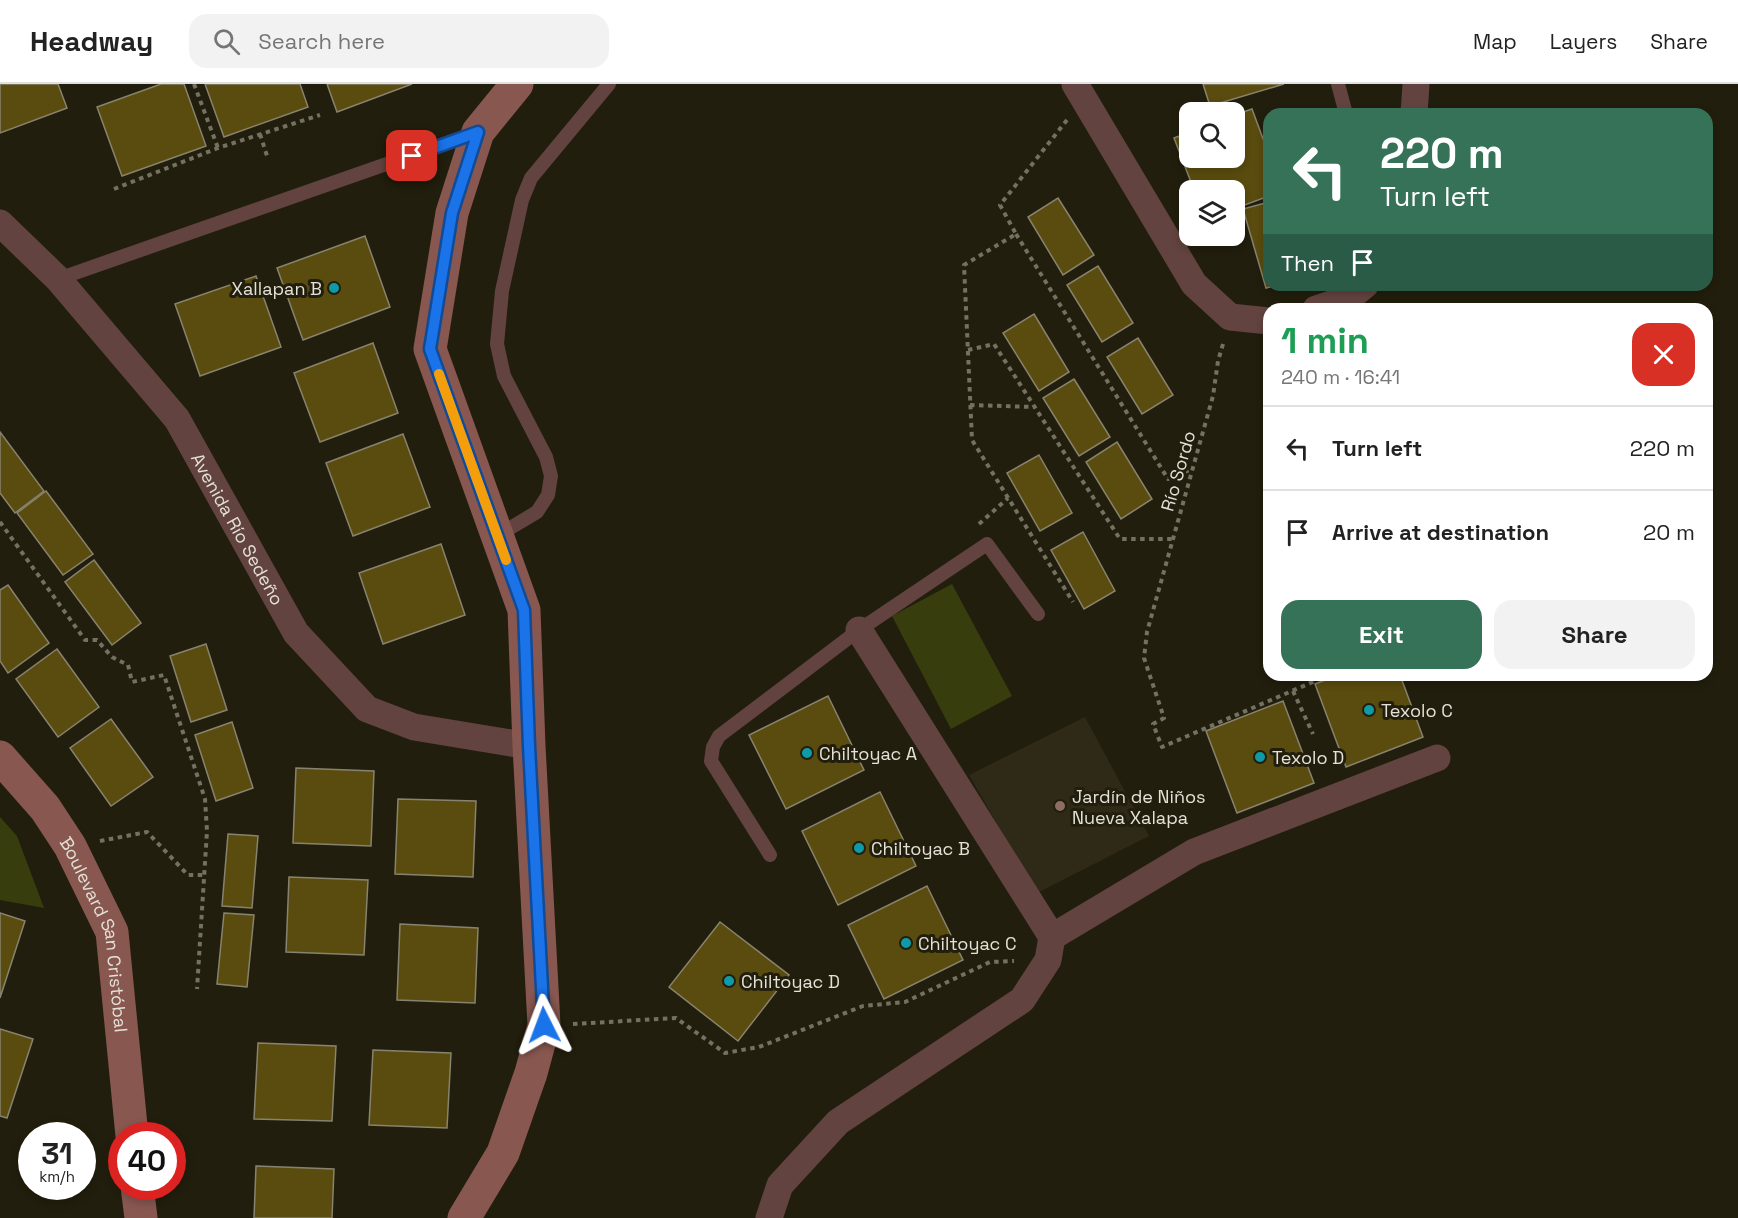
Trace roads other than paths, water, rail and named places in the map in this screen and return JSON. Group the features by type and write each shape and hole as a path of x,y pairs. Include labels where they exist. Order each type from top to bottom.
{"street":[{"path":"464,1218 503,1153 531,1073 544,1025 524,610 430,349 452,213 478,132 518,84"},
{"path":"1414,108 1416,84"},
{"path":"1079,91 1194,284 1230,317 1263,320"},
{"name":"Avenida Río Sedeño","path":"0,223 58,279 177,419 296,633 367,709 414,727 529,746"},
{"path":"1334,303 1349,298 1358,291"},
{"path":"859,630 1050,948"},
{"name":"Boulevard San Cristóbal","path":"0,757 45,808 70,846 112,932 131,1122"},
{"path":"769,1218 780,1185 838,1122 1022,1000 1050,948 1194,852 1437,758"},
{"path":"139,1200 141,1218"}],"lane":[{"path":"497,536 537,512 548,495 551,476 546,457 504,376 497,344 502,291 522,200 531,178 609,84"},
{"path":"1338,84 1344,108"},
{"path":"58,279 478,132"},
{"path":"770,855 711,761 719,736 859,630 987,544 1038,614"}],"place":[{"name":"Xallapan B","path":"334,288"},
{"name":"Texolo C","path":"1369,710"},
{"name":"Chiltoyac A","path":"807,753"},
{"name":"Texolo D","path":"1260,757"},
{"name":"Jardín de Niños Nueva Xalapa","path":"1060,806"},
{"name":"Chiltoyac B","path":"859,848"},
{"name":"Chiltoyac C","path":"906,943"},
{"name":"Chiltoyac D","path":"729,981"}]}
